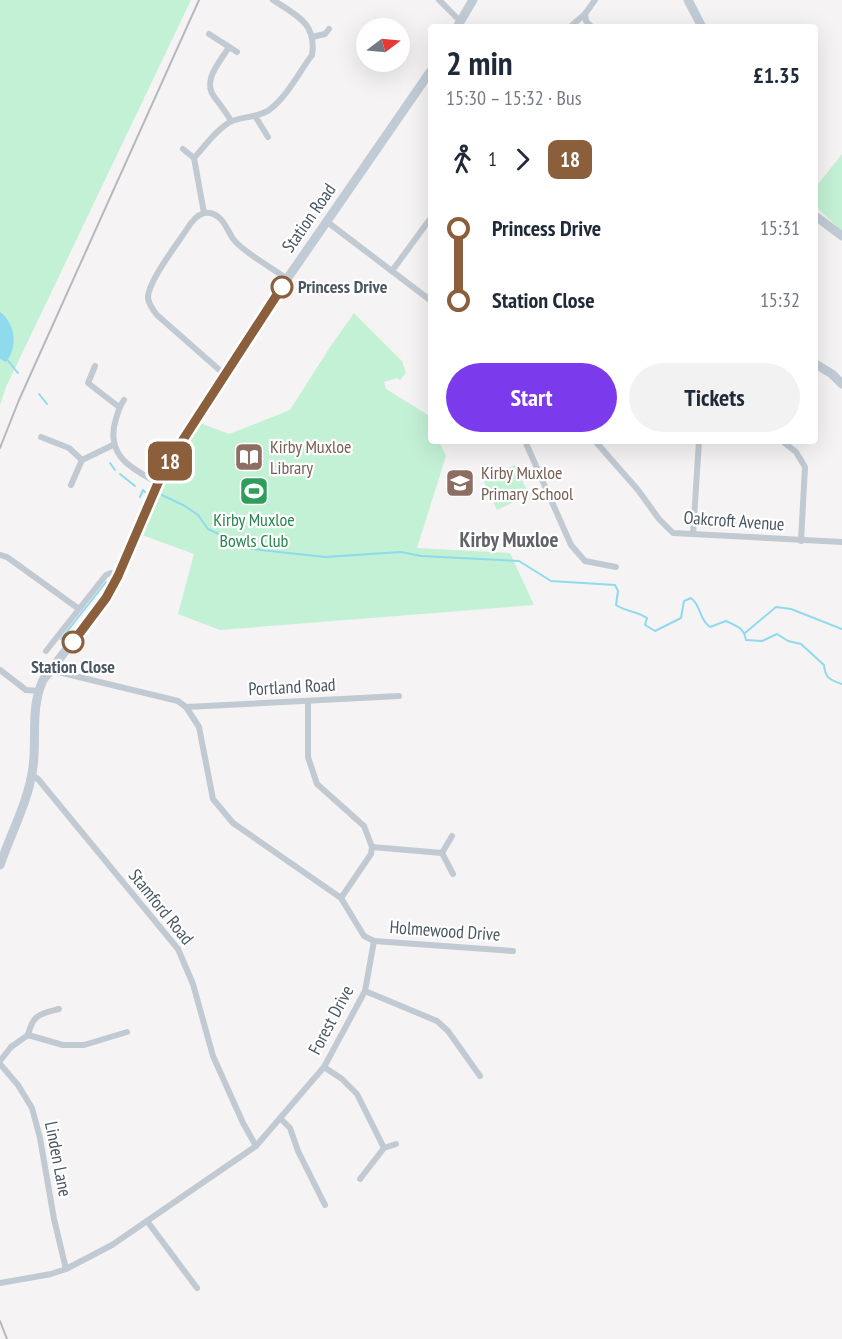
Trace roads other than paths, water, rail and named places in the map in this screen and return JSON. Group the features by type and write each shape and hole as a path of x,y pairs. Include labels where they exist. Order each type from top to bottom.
{"street":[{"path":"194,158 220,129 231,121 268,111 312,55 310,28 273,0"},
{"path":"439,0 458,24 473,0"},
{"path":"573,24 585,14 595,0"},
{"path":"688,0 700,24"},
{"path":"585,14 589,24"},
{"path":"312,37 325,34 329,29"},
{"path":"208,34 237,52"},
{"path":"229,47 212,76 209,86 231,121"},
{"name":"Station Road","path":"0,865 32,775 34,711 38,691 50,670 106,598 118,576 158,483 224,374 428,75"},
{"path":"255,116 268,136"},
{"path":"183,149 194,158 204,213"},
{"path":"224,374 157,315 148,298 152,282 191,223 204,213 218,217 236,243 287,279"},
{"path":"818,218 842,236"},
{"path":"327,221 428,298"},
{"path":"392,271 428,222"},
{"path":"818,365 842,384"},
{"path":"95,366 87,383 119,407"},
{"path":"124,400 119,407 113,433 113,445 118,456 129,466 158,483"},
{"path":"41,437 69,448 82,460"},
{"path":"526,444 571,545 585,561 616,567"},
{"name":"Oakcroft Avenue","path":"600,444 638,490 658,519 673,532 842,542"},
{"path":"693,534 699,444"},
{"path":"786,444 796,452 805,467 801,541"},
{"path":"71,485 82,460 113,445"},
{"path":"0,555 7,557 79,609"},
{"path":"46,651 106,575 111,573 118,576"},
{"path":"0,670 26,690 38,691"},
{"path":"50,670 178,701 186,707 199,727 213,799 233,823 341,898 364,936 374,941"},
{"name":"Portland Road","path":"186,707 399,696"},
{"path":"308,701 308,757 316,784 363,826 372,847 371,854 341,898"},
{"name":"Stamford Road","path":"32,775 38,779 178,949 193,984 213,1056 243,1124 256,1146"},
{"path":"442,853 452,837"},
{"path":"372,847 442,853"},
{"path":"442,853 453,874"},
{"name":"Forest Drive","path":"0,1283 66,1269 112,1245 256,1146 324,1067 365,991 374,941"},
{"name":"Holmewood Drive","path":"374,941 513,951"},
{"path":"365,991 437,1021 448,1031 480,1076"},
{"path":"0,1062 11,1047 28,1035 31,1023 39,1014 59,1009"},
{"path":"28,1035 63,1045 84,1044 127,1032"},
{"name":"Linden Lane","path":"0,1062 32,1108 66,1269"},
{"path":"324,1067 342,1079 357,1094 384,1148"},
{"path":"280,1118 290,1128 298,1151 325,1206"},
{"path":"360,1179 384,1148 396,1144"},
{"path":"147,1221 197,1288"}],"water":[{"path":"0,312 9,323 14,336 12,350 6,362 0,359"}],"waterway":[{"path":"6,358 18,373"},
{"path":"39,394 47,404"},
{"path":"110,463 115,470"},
{"path":"120,474 135,486"},
{"path":"140,497 143,490 145,492"},
{"path":"162,495 198,515 208,529 252,549 325,557 401,552 421,556 519,561 551,581 615,585 618,591 616,605 647,618 645,625 655,631 681,618 684,601 691,598 710,627 726,621 742,630 746,640 762,641 777,634 788,641 801,644 824,665 829,678 842,684"},
{"path":"61,639 106,582"},
{"path":"745,633 776,607 791,609 842,629"}],"railway":[{"path":"0,448 19,400 199,0"},
{"path":"0,1321 7,1339"}],"place":[{"name":"Princess Drive","path":"282,287"},
{"name":"Kirby Muxloe Library","path":"249,457"},
{"name":"Kirby Muxloe Primary School","path":"460,483"},
{"name":"Kirby Muxloe Bowls Club","path":"254,491"},
{"name":"Station Close","path":"73,642"}],"district":[{"name":"Kirby Muxloe","path":"509,540"}]}
